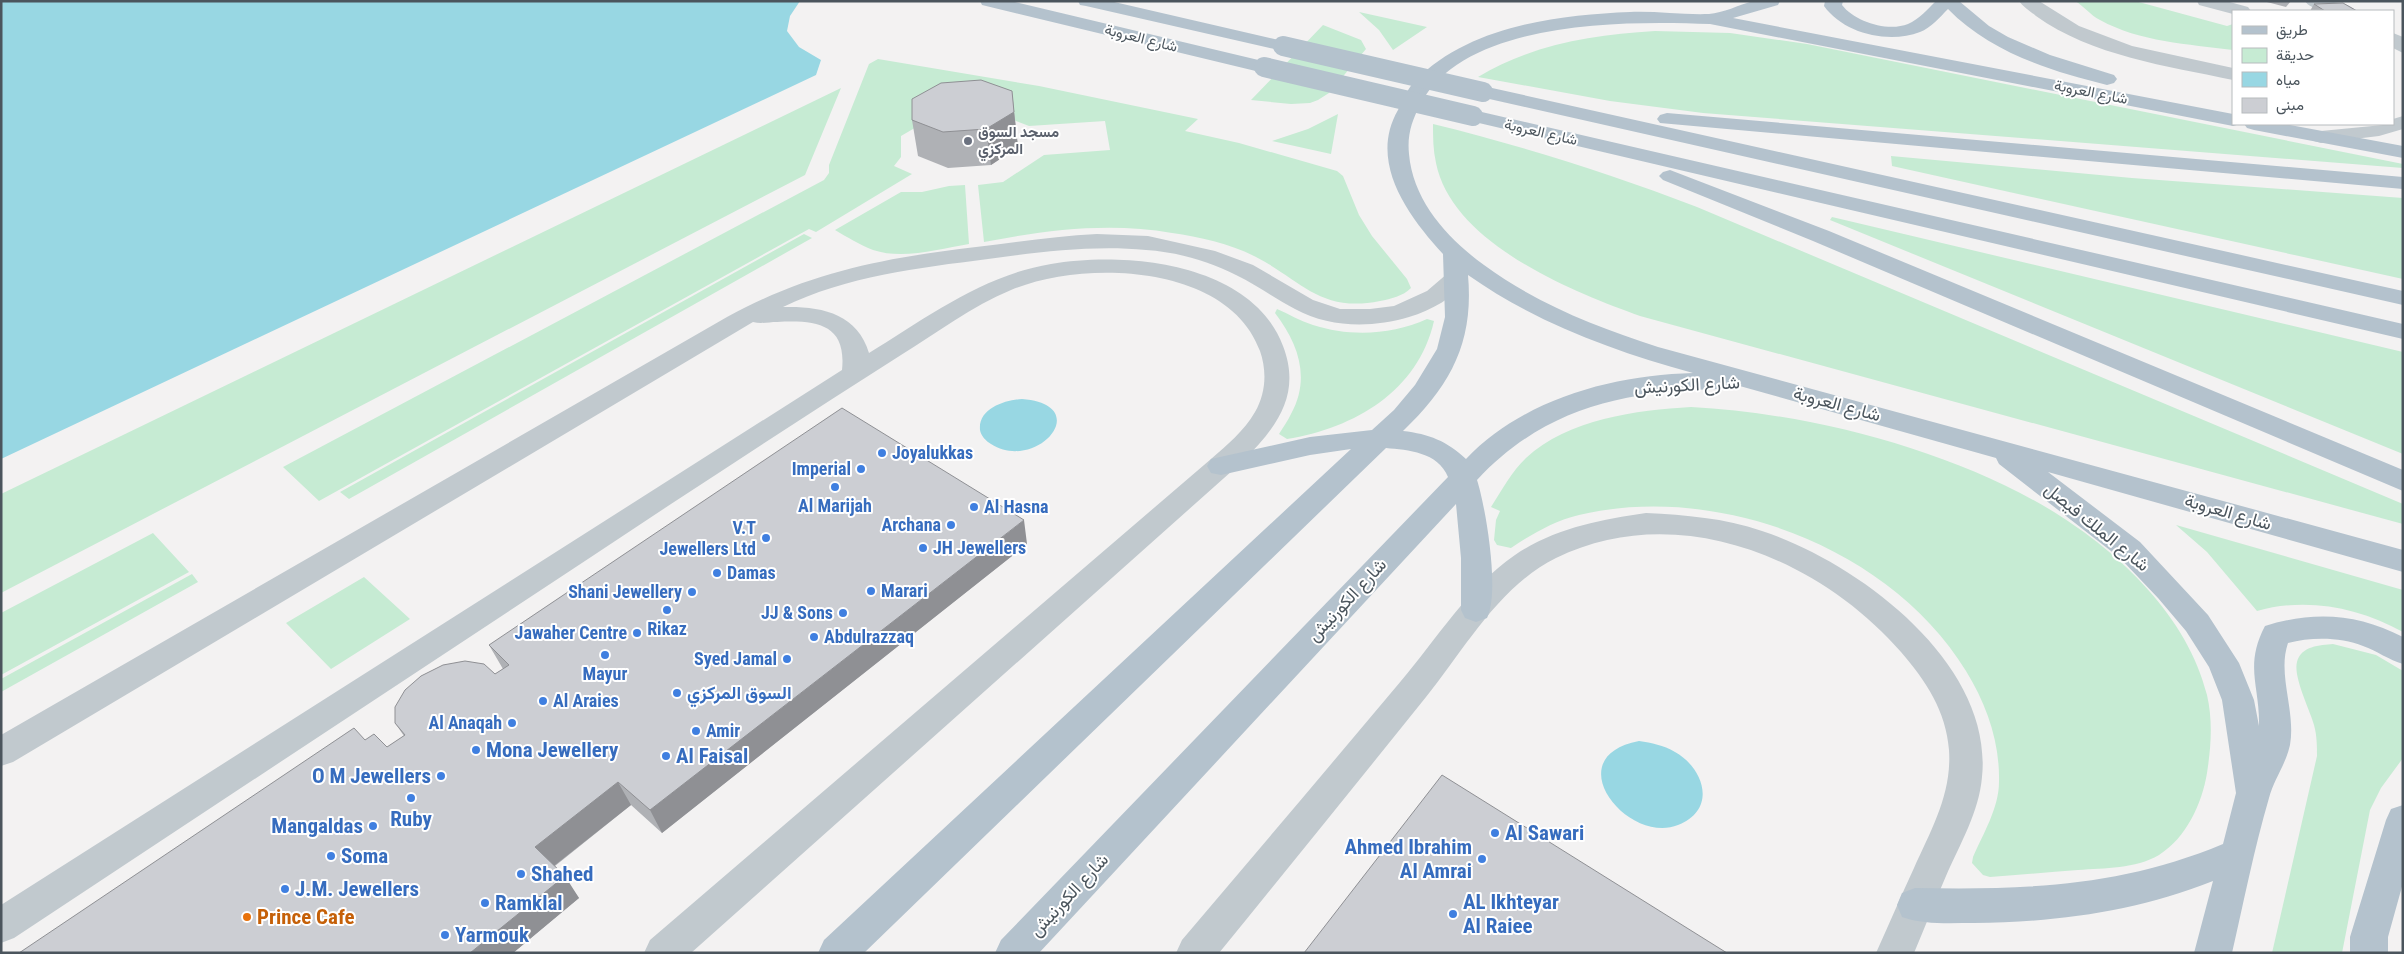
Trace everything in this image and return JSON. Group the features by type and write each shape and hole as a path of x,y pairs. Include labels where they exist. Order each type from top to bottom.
{"main road":[{"name":"شارع العروبة","path":"988,1 1558,136 2403,332"},
{"name":"شارع العروبة","path":"1086,1 1562,110 2403,298"},
{"path":"1710,19 1772,1"},
{"path":"1834,1 1833,6 1837,13 1845,19 1872,29 1889,31 1915,28 1948,1 1975,26 2038,58 2232,118"},
{"name":"شارع العروبة","path":"2232,118 1710,19 1672,16 1598,18 1532,29 1476,48 1452,61 1432,76 1416,92 1404,111 1398,132 1397,154 1402,177 1412,201 1455,264 1482,274 1516,296 1556,317 1600,336 1649,353 2403,561"},
{"path":"1562,110 2403,182"},
{"path":"2261,125 2403,152"},
{"path":"1558,136 1680,180 1812,232 2403,481"},
{"path":"837,953 1423,394 1447,355 1456,324 1458,301 1455,264"},
{"name":"شارع الكورنيش","path":"1014,953 1462,478 1511,433 1540,416 1573,402 1608,392 1645,384 1684,381 1751,381"},
{"path":"1222,466 1299,448 1379,438 1409,439 1438,449 1458,467 1462,478 1474,541 1476,610"},
{"name":"شارع الملك فيصل","path":"1998,448 2130,550 2170,590 2197,623 2223,663 2238,700 2253,793 2213,953"},
{"path":"2253,793 2268,768 2275,735 2275,712 2267,667 2270,649 2276,635 2294,628 2316,627 2342,630 2376,639 2403,652"},
{"path":"2369,953 2369,937 2394,843 2403,820"},
{"path":"1915,905 1988,908 2058,902 2124,892 2185,876 2238,854"}],"street":[{"path":"2027,1 2054,20 2113,45 2149,56 2232,74"},
{"path":"2205,1 2238,10"},
{"path":"2313,1 2344,10"},
{"path":"2333,1 2346,10"},
{"path":"2394,39 2403,48"},
{"path":"2321,137 2379,130 2403,122"},
{"path":"1,752 736,322 796,291 863,271 897,264 1074,241 1137,241 1197,252 1220,259 1259,277 1304,306 1338,316 1376,317 1411,309 1437,296 1455,264"},
{"path":"1,926 854,373 982,294 1021,277 1046,270 1102,264 1131,266 1184,276 1208,285 1233,299 1254,316 1267,334 1276,354 1279,374 1276,396 1266,417 1251,438 1222,466 663,953"},
{"path":"736,322 776,313 813,315 829,320 852,337 857,354 854,373"},
{"path":"1195,953 1439,659 1476,610 1505,578 1523,564 1557,544 1590,532 1617,526 1647,523 1709,529 1770,545 1799,557 1852,588 1877,606 1918,648 1938,674 1953,702 1962,731 1967,759 1965,789 1955,817 1895,953"}],"green space":[{"path":"2075,1 2135,1 2227,26 2232,24 2232,50 2182,44 2131,33 2100,20"},
{"path":"1359,12 1427,27 1393,50 1379,30"},
{"path":"1323,25 1361,40 1366,49 1329,93 1310,103 1291,104 1251,100"},
{"path":"1655,31 1730,33 1807,44 2403,164 2403,168 1703,113 1610,101 1478,77 1520,56 1564,43 1608,35"},
{"path":"878,59 1039,86 1198,119 1185,131 1239,143 1337,171 1343,176 1359,215 1372,236 1407,279 1411,288 1401,295 1384,300 1359,303 1342,302 1312,292 1272,266 1236,248 1193,237 1148,230 1125,228 1078,229 984,242 978,185 1003,182 1044,155 1110,150 1105,121 1029,126 990,111 937,115 901,136 901,157 894,166 912,174 816,232 809,229 319,501 283,467 824,180 829,173 829,165 869,64"},
{"path":"841,88 805,175 1,593 1,494"},
{"path":"1338,114 1331,154 1272,141 1308,129"},
{"path":"1433,124 1566,161 1697,207 2403,504 2403,524 1640,316 1612,306 1550,278 1518,260 1490,240 1465,217 1447,192 1436,163"},
{"path":"1891,156 2132,178 2403,198 2403,279 1892,166"},
{"path":"965,185 969,244 921,253 885,253 868,248 835,230 901,192 922,192 949,186"},
{"path":"1832,217 2403,352 2403,454 1830,220"},
{"path":"804,234 812,238 349,499 340,492"},
{"path":"1277,309 1313,325 1356,333 1385,331 1427,319 1434,321 1426,346 1414,367 1398,386 1380,402 1336,426 1312,434 1287,439 1279,434 1290,417 1297,401 1301,374 1299,361 1290,336 1275,313"},
{"path":"1691,407 1784,417 1879,438 1926,453 1971,470 2014,490 2054,512 2079,528 2126,567 2168,614 2184,639 2198,666 2209,705 2211,724 2210,744 2205,785 2197,808 2185,830 2169,848 2150,860 2130,865 1990,877 1983,875 1972,863 1990,821 1996,801 1999,767 1991,725 1980,697 1966,671 1934,628 1893,590 1847,559 1797,534 1743,517 1688,508 1632,507 1579,515 1561,521 1544,528 1511,548 1497,545 1494,540 1496,520 1500,511 1491,507 1516,469 1526,458 1543,445 1562,434 1604,419 1626,414"},
{"path":"2176,525 2403,590 2403,632 2368,616 2332,607 2294,605 2257,611 2207,552"},
{"path":"153,533 189,572 1,675 1,613"},
{"path":"192,574 198,582 1,692 1,679"},
{"path":"364,577 410,619 331,669 286,623"},
{"path":"2333,644 2376,655 2403,671 2403,758 2381,788 2370,810 2342,953 2272,953 2317,756 2315,729 2297,676 2297,662 2302,653 2312,647"}],"water":[{"path":"1,1 800,1 790,16 787,31 799,47 821,60 816,75 1,459"},
{"path":"1022,399 1044,404 1055,413 1057,424 1051,435 1040,444 1025,450 1008,451 987,441 980,430 983,416 1001,403"},
{"path":"1639,741 1671,750 1685,759 1694,768 1702,789 1702,800 1698,810 1690,818 1678,825 1659,828 1639,823 1622,811 1609,796 1602,780 1603,764 1615,750"}],"building":[{"path":"2343,3 2355,10 2323,10 2314,4"},
{"path":"981,80 1012,91 1014,112 986,129 943,132 912,120 912,99 941,83"},
{"name":"السوق المركزي","path":"842,408 1024,520 650,810 618,782 535,847 565,876 470,953 19,953 354,728 365,740 374,734 387,747 405,735 395,723 395,707 405,690 421,676 443,665 465,661 484,664 495,674 509,665 489,645"},
{"path":"1442,775 1727,953 1304,953"}],"place":[{"name":"مسجد السوق المركزي","path":"968,141"},
{"name":"Joyalukkas","path":"882,453"},
{"name":"Imperial","path":"861,469"},
{"name":"Al Marijah","path":"835,487"},
{"name":"Al Hasna","path":"974,507"},
{"name":"Archana","path":"951,525"},
{"name":"V.T Jewellers Ltd","path":"766,538"},
{"name":"JH Jewellers","path":"923,548"},
{"name":"Damas","path":"717,573"},
{"name":"Marari","path":"871,591"},
{"name":"Shani Jewellery","path":"692,592"},
{"name":"Rikaz","path":"667,610"},
{"name":"JJ & Sons","path":"843,613"},
{"name":"Jawaher Centre","path":"637,633"},
{"name":"Abdulrazzaq","path":"814,637"},
{"name":"Mayur","path":"605,655"},
{"name":"Syed Jamal","path":"787,659"},
{"name":"السوق المركزي","path":"677,693"},
{"name":"Al Araies","path":"543,701"},
{"name":"Al Anaqah","path":"512,723"},
{"name":"Amir","path":"696,731"},
{"name":"Mona Jewellery","path":"476,750"},
{"name":"Al Faisal","path":"666,756"},
{"name":"O M Jewellers","path":"441,776"},
{"name":"Ruby","path":"411,798"},
{"name":"Mangaldas","path":"373,826"},
{"name":"Al Sawari","path":"1495,833"},
{"name":"Soma","path":"331,856"},
{"name":"Ahmed Ibrahim Al Amrai","path":"1482,859"},
{"name":"Shahed","path":"521,874"},
{"name":"J.M. Jewellers","path":"285,889"},
{"name":"Ramklal","path":"485,903"},
{"name":"AL Ikhteyar Al Raiee","path":"1453,914"},
{"name":"Prince Cafe","path":"247,917"},
{"name":"Yarmouk","path":"445,935"}]}
